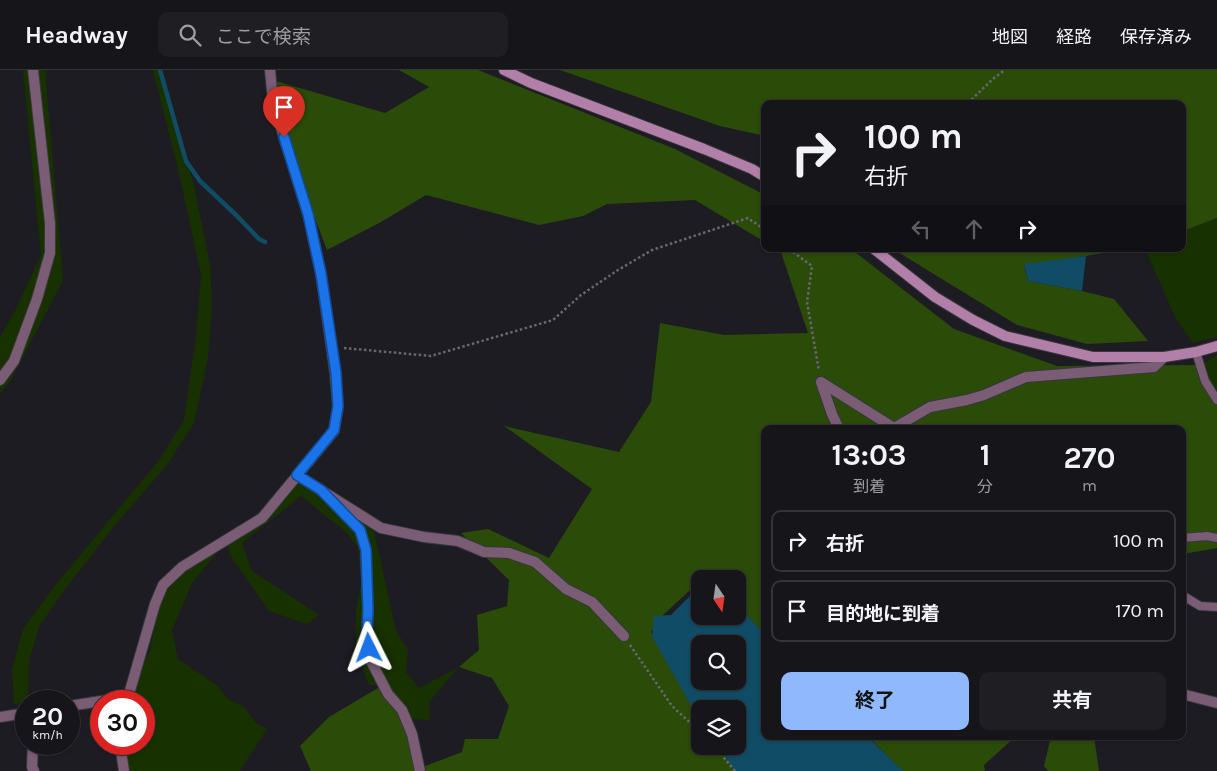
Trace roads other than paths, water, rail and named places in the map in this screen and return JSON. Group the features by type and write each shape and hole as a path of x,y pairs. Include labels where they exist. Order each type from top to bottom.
{"street":[{"path":"0,380 14,361 37,299 50,253 50,223 33,70"},
{"path":"130,690 155,604 163,585 182,567 262,518 334,430 338,406 336,373 321,274 308,214 273,102 270,70"},
{"path":"504,70 531,83 704,149 761,175"},
{"path":"878,252 935,297 973,320 1005,336 1093,358 1164,357 1196,352 1217,346"},
{"path":"899,425 930,407 984,395 1026,377 1154,367 1164,357"},
{"path":"836,425 821,382 889,425"},
{"path":"297,475 381,528 424,537 458,540 484,552 509,553 535,562 566,589 592,602 624,636"},
{"path":"321,490 360,530 366,550 367,636 371,661 388,694 402,710 412,734 420,771"},
{"path":"1186,695 1217,703"},
{"path":"0,716 15,714"},
{"path":"33,755 32,767 34,771"},
{"path":"122,755 124,771"}],"lane":[{"path":"1196,352 1205,381 1217,400"},
{"path":"1186,538 1207,536 1217,538"},
{"path":"1186,597 1200,606 1217,608"}],"water":[{"path":"1086,256 1082,291 1028,281 1024,264"},
{"path":"691,595 691,625 746,625 746,614 761,631 761,740 871,740 903,771 735,771 724,755 746,755 746,700 691,700 691,705 652,637 654,616 671,615"}],"waterway":[{"path":"160,70 186,161 200,181 259,239 265,242"}]}
